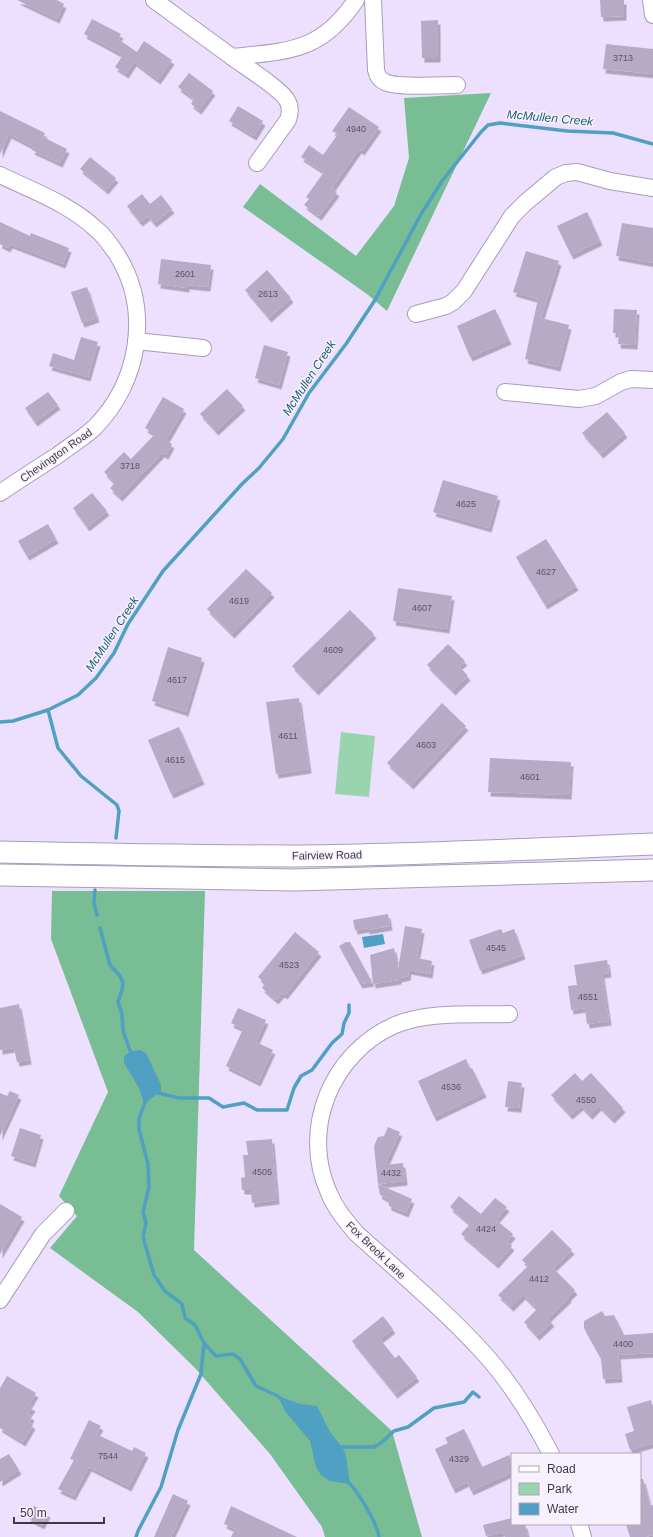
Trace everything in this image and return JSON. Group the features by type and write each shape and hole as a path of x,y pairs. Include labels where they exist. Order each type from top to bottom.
{"main road":[{"name":"Fairview Road","path":"0,852 292,856 402,854 653,844"},
{"path":"0,875 294,880 653,870"}],"street":[{"path":"154,0 282,94 289,104 290,112 288,120 257,163"},
{"path":"232,57 282,52 308,44 326,33 341,19 356,0"},
{"path":"373,0 377,75 383,81 395,85 457,85"},
{"path":"651,0 653,15"},
{"path":"416,314 446,306 452,302 464,290 512,216 556,177 566,173 577,172 653,188"},
{"name":"Chevington Road","path":"0,175 62,205 81,216 98,230 108,241 124,267 134,294 138,315 133,364 120,394 108,413 93,429 76,442 0,493"},
{"path":"136,341 202,348"},
{"path":"504,392 579,399 596,396 621,382 631,379 653,380"},
{"name":"Fox Brook Lane","path":"509,1014 441,1016 416,1019 395,1025 367,1041 344,1064 330,1088 320,1118 318,1150 321,1171 328,1192 342,1217 356,1233 452,1320 482,1351 512,1389 550,1453"},
{"path":"0,1300 44,1234 66,1211"},
{"path":"579,1525 583,1537"}],"green space":[{"path":"491,93 387,311 367,294 243,207 260,184 356,256 394,206 409,158 404,98"},
{"path":"341,732 375,736 369,797 335,794"},
{"path":"52,891 205,891 194,1250 392,1431 422,1537 325,1537 322,1527 270,1454 196,1369 138,1312 50,1248 77,1216 59,1196 108,1092 51,939"}],"water":[{"path":"383,934 385,944 364,948 362,937"},
{"path":"140,1050 146,1053 161,1085 161,1091 144,1104 139,1088 124,1063 124,1056 130,1052"},
{"path":"278,1396 300,1404 317,1406 330,1432 342,1447 346,1455 350,1484 330,1481 321,1475 316,1467 310,1441 285,1411"}],"building":[{"path":"17,0 57,0 64,4 57,19"},
{"path":"600,0 624,0 624,16 601,17"},
{"path":"92,19 121,34 118,39 137,52 144,41 172,60 158,80 134,62 126,74 115,67 123,55 84,34"},
{"path":"438,20 438,58 422,58 421,21"},
{"path":"606,44 653,49 653,74 603,69"},
{"path":"189,73 213,91 199,110 191,104 194,99 178,87"},
{"path":"238,106 263,121 254,136 229,121"},
{"path":"349,107 379,127 362,151 359,149 332,188 337,192 319,216 304,205 309,199 306,197 324,172 301,157 309,145 323,155 338,134 332,131"},
{"path":"0,111 45,133 43,137 67,149 60,163 32,150 34,147 9,134 0,154"},
{"path":"90,157 116,178 106,190 80,169"},
{"path":"142,194 150,204 161,195 172,209 154,223 148,216 140,222 127,206"},
{"path":"587,212 600,241 571,255 557,226"},
{"path":"0,222 30,236 31,233 69,248 63,264 10,244 8,248 0,244"},
{"path":"622,223 653,228 653,263 616,256"},
{"path":"526,251 559,261 541,318 569,325 558,367 525,359 538,299 513,292"},
{"path":"161,259 211,265 208,287 187,285 187,288 158,284"},
{"path":"267,270 291,298 269,318 245,290"},
{"path":"87,287 97,318 82,323 71,292"},
{"path":"495,309 509,340 470,357 457,326"},
{"path":"614,309 637,310 635,345 618,344 619,333 613,333"},
{"path":"81,337 98,342 88,377 49,366 53,353 74,360"},
{"path":"264,345 288,352 279,385 255,378"},
{"path":"227,389 243,406 216,431 200,414"},
{"path":"48,392 58,405 35,422 25,408"},
{"path":"163,397 184,409 166,440 172,444 166,455 162,453 120,497 110,488 115,483 104,472 124,452 131,459 155,434 145,428"},
{"path":"607,412 625,433 601,454 582,433"},
{"path":"443,480 498,496 489,528 433,512"},
{"path":"92,493 107,511 87,527 73,508"},
{"path":"48,524 56,539 27,556 18,541"},
{"path":"546,539 576,586 545,605 516,557"},
{"path":"246,569 272,593 232,634 207,609"},
{"path":"398,588 452,596 447,629 393,621"},
{"path":"350,610 374,634 316,691 292,666"},
{"path":"448,644 465,661 459,666 468,676 453,691 427,665"},
{"path":"168,647 202,658 186,712 152,701"},
{"path":"299,698 309,769 276,774 266,702"},
{"path":"442,703 466,726 411,785 387,763"},
{"path":"179,727 202,780 171,794 148,740"},
{"path":"490,758 571,762 569,795 488,792"},
{"path":"388,914 390,926 367,930 367,928 355,930 353,920"},
{"path":"405,926 422,929 417,958 432,961 430,974 409,970 408,976 399,978 399,980 373,984 370,955 394,948 398,970"},
{"path":"501,929 503,933 514,929 523,955 480,970 469,940"},
{"path":"295,932 319,952 285,995 282,993 276,1000 262,988 265,983 258,977"},
{"path":"346,942 350,942 372,982 360,984 339,946"},
{"path":"607,960 609,973 602,974 609,1021 587,1024 585,1008 571,1010 568,986 577,985 574,965"},
{"path":"19,1004 29,1060 17,1062 14,1048 0,1050 0,1008"},
{"path":"238,1008 266,1020 256,1042 273,1050 258,1082 226,1066 243,1029 231,1023"},
{"path":"466,1059 484,1093 434,1117 418,1081"},
{"path":"575,1073 582,1081 591,1073 623,1108 612,1119 599,1106 590,1115 581,1106 570,1115 551,1095"},
{"path":"508,1081 522,1083 519,1108 505,1107"},
{"path":"10,1091 19,1095 0,1136 0,1093 7,1096"},
{"path":"388,1127 400,1132 385,1165 403,1163 405,1181 378,1184 374,1146 378,1137 384,1136"},
{"path":"20,1128 41,1135 33,1163 11,1156"},
{"path":"272,1139 277,1200 252,1203 251,1190 242,1190 241,1178 245,1177 243,1155 248,1155 246,1141"},
{"path":"378,1184 412,1199 406,1213 389,1206 388,1199 380,1195"},
{"path":"459,1196 481,1214 495,1198 507,1207 496,1220 513,1234 507,1242 512,1246 496,1264 461,1234 470,1224 450,1207"},
{"path":"0,1204 22,1217 0,1254"},
{"path":"552,1230 572,1250 553,1268 575,1290 568,1297 569,1298 548,1318 552,1322 537,1336 524,1322 537,1309 523,1295 511,1307 498,1295 528,1266 522,1260"},
{"path":"602,1311 605,1316 614,1315 624,1335 653,1333 653,1353 618,1355 620,1378 603,1379 601,1359 584,1328 584,1321"},
{"path":"383,1316 393,1329 380,1339 395,1358 399,1355 417,1377 395,1394 352,1341"},
{"path":"7,1376 36,1393 29,1405 33,1407 28,1414 32,1416 29,1422 33,1425 23,1442 0,1428 0,1388"},
{"path":"651,1400 653,1407 653,1443 630,1450 625,1434 634,1431 627,1407"},
{"path":"89,1420 101,1426 96,1434 132,1451 134,1447 146,1453 129,1487 89,1467 73,1496 58,1489 74,1460 70,1459"},
{"path":"464,1429 482,1467 509,1455 511,1460 511,1472 471,1491 467,1482 453,1489 435,1449 448,1443 445,1438"},
{"path":"9,1454 19,1470 0,1482 0,1459"},
{"path":"641,1479 643,1479 650,1506 653,1505 653,1535 645,1537 630,1537 626,1525 641,1525"},
{"path":"173,1494 188,1501 171,1537 154,1537"},
{"path":"34,1506 48,1513 42,1525 28,1518"},
{"path":"231,1506 297,1537 231,1537 235,1529 224,1524"},
{"path":"511,1518 511,1525 525,1525 528,1537 505,1537 503,1532 486,1536 483,1525"}],"waterway":[{"name":"McMullen Creek","path":"0,722 13,721 48,710 78,695 96,678 114,653 128,624 163,571 242,484 259,468 283,439 309,393 346,344 375,300 420,216 442,181 488,125 500,123 567,131 613,133 653,144"},
{"path":"48,710 58,748 81,776 117,805 119,811 116,838"},
{"path":"95,890 94,903 97,915"},
{"path":"100,928 110,965 120,976 123,983 118,1002 122,1014 123,1031 132,1056"},
{"path":"154,1092 179,1098 209,1098 223,1107 244,1103 257,1110 287,1110 294,1088 301,1076 312,1070 332,1043 342,1034 344,1023 349,1013 349,1005"},
{"path":"146,1099 139,1119 139,1129 148,1164 149,1187 143,1212 146,1223 143,1237 154,1275 165,1291 182,1304 185,1318 195,1325 204,1343 216,1356 233,1354 240,1359 256,1386 278,1396 281,1399"},
{"path":"136,1537 161,1487 178,1430 201,1374 204,1343"},
{"path":"339,1447 374,1447 381,1443 394,1431 408,1427 434,1408 464,1402 473,1392 479,1397"},
{"path":"347,1481 366,1508 375,1524 379,1537"}]}
